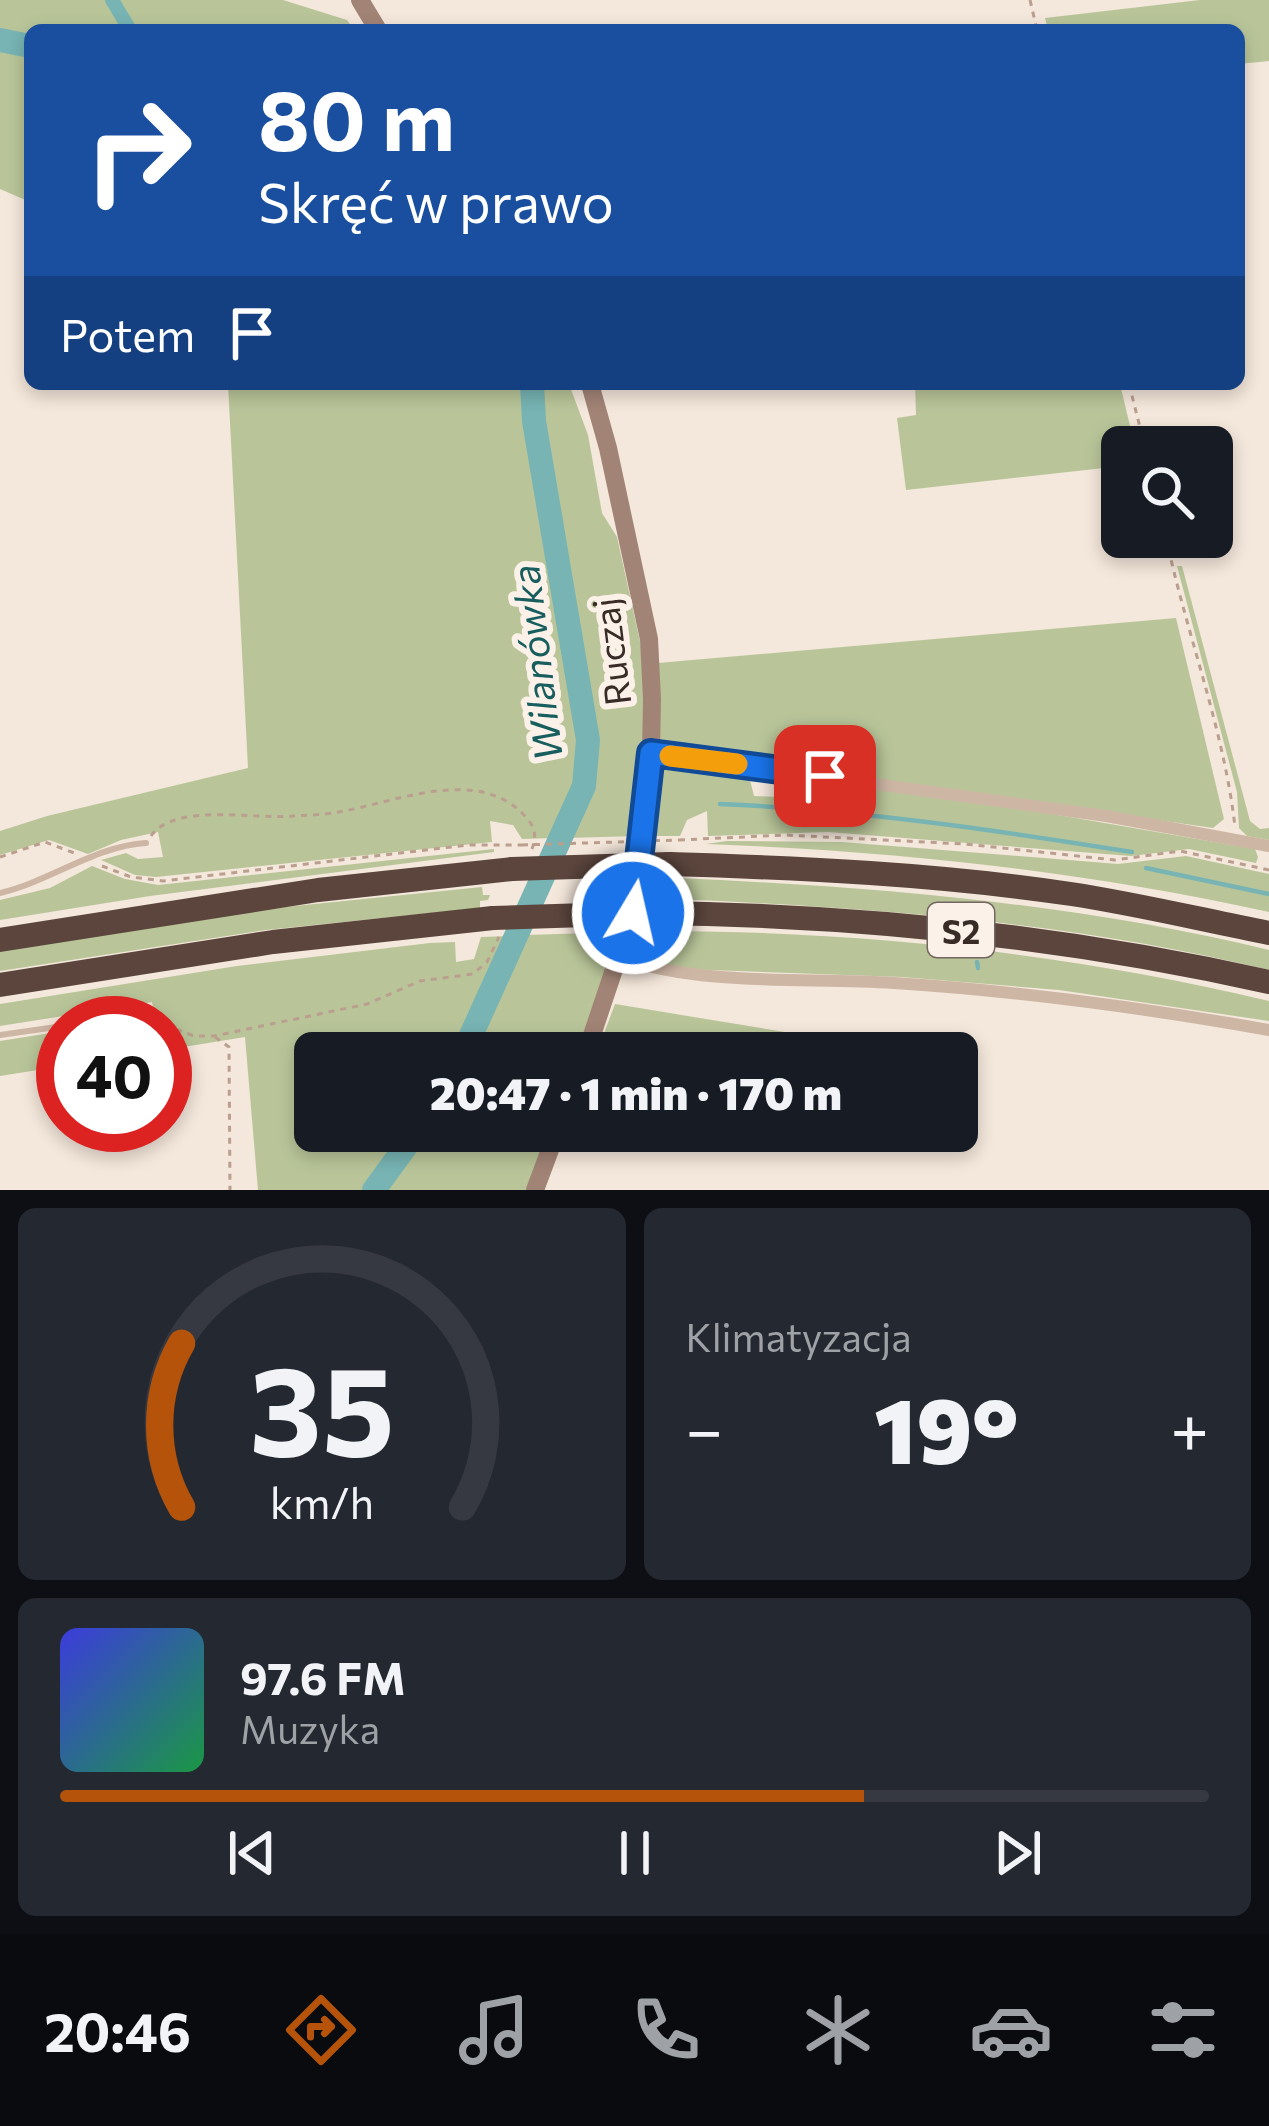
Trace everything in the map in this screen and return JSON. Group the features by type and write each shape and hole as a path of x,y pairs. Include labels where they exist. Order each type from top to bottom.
{"highway":[{"name":"S2","path":"0,940 517,857 674,852 1076,894 1269,933"},
{"name":"S2","path":"0,985 273,942 495,929 649,913 901,923 1107,950 1269,982"}],"street":[{"name":"Ruczaj","path":"592,390 649,639 651,753 641,865 620,958 594,1032"},
{"path":"651,753 1023,804 1269,846"},
{"path":"620,958 679,976 939,986 1096,1001 1269,1030"},
{"path":"535,1190 549,1152"}],"lane":[{"path":"0,893 39,882 112,847 146,843"},
{"path":"0,1035 36,1030"}],"path":[{"path":"1131,390 1140,426"},
{"path":"1170,558 1230,782 1236,840"},
{"path":"146,843 170,820 213,814 271,818 340,812 385,799 457,790 504,798 532,824 536,837"},
{"path":"0,857 45,842 131,877 164,880 468,845 517,857 674,852 784,835 965,844 1114,860 1180,851 1269,870"},
{"path":"192,1035 214,1036 367,1004 419,981 473,974 487,962 495,929"},
{"path":"214,1036 229,1047 230,1190"}],"green space":[{"path":"0,0 283,0 350,24 24,24 24,199 0,189"},
{"path":"1200,0 1269,0 1269,61 1245,63 1245,24 1046,24 1045,18"},
{"path":"228,390 571,390 588,435 602,513 617,537 641,646 646,751 638,836 566,838 585,790 592,746 578,652 567,653 582,749 579,774 554,838 522,839 513,825 490,821 492,842 156,877 135,875 101,860 126,853 138,859 163,857 158,832 88,854 49,840 0,855 0,831 248,768"},
{"path":"915,390 1121,390 1130,426 1101,426 1101,468 906,490 897,418 916,415"},
{"path":"1177,566 1182,566 1250,821 1260,829 1269,828 1269,840 1247,836 1239,828 1237,792"},
{"path":"1176,618 1224,819 1213,828 674,750 660,739 658,663"},
{"path":"672,763 733,771 750,780 754,796 779,797 785,784 799,779 1041,812 1255,849 1258,857 1256,863 1189,849 1131,856 828,832 708,836 707,811 687,820 680,836 649,836 656,774"},
{"path":"842,842 1118,864 1186,856 1269,874 1269,912 989,865 706,844"},
{"path":"494,849 0,920 0,900 50,888 92,866 158,885"},
{"path":"677,878 901,892 1122,920 1269,950 1269,970 1122,940 974,920 675,899"},
{"path":"482,887 483,895 490,895 480,901 480,908 266,930 0,971 0,950 275,908"},
{"path":"641,931 648,947 664,953 667,931 894,941 1045,958 1269,1001 1269,1021 1059,990 902,977 683,969 637,955 635,932"},
{"path":"623,932 587,1032 294,1032 294,1152 542,1152 528,1190 258,1190 245,1037 192,1046 192,996 50,996 237,966 430,943 455,942 456,962 474,959 481,937 511,936 488,989 497,989 526,935"},
{"path":"36,998 36,1020 0,1026 0,1004"},
{"path":"615,1004 785,1032 604,1032"},
{"path":"36,1035 36,1070 0,1076 0,1041"}],"waterway":[{"path":"112,0 126,24"},
{"name":"Wilanówka","path":"0,40 24,45"},
{"name":"Wilanówka","path":"473,1032 584,786 588,740 532,390"},
{"path":"720,804 927,822 1132,852"},
{"path":"1146,868 1269,894"},
{"path":"977,962 978,968"},
{"name":"Wilanówka","path":"374,1190 402,1152"}],"slow traffic":[{"path":"670,756 737,764"}],"route":[{"path":"633,913 651,753 825,776"}]}
